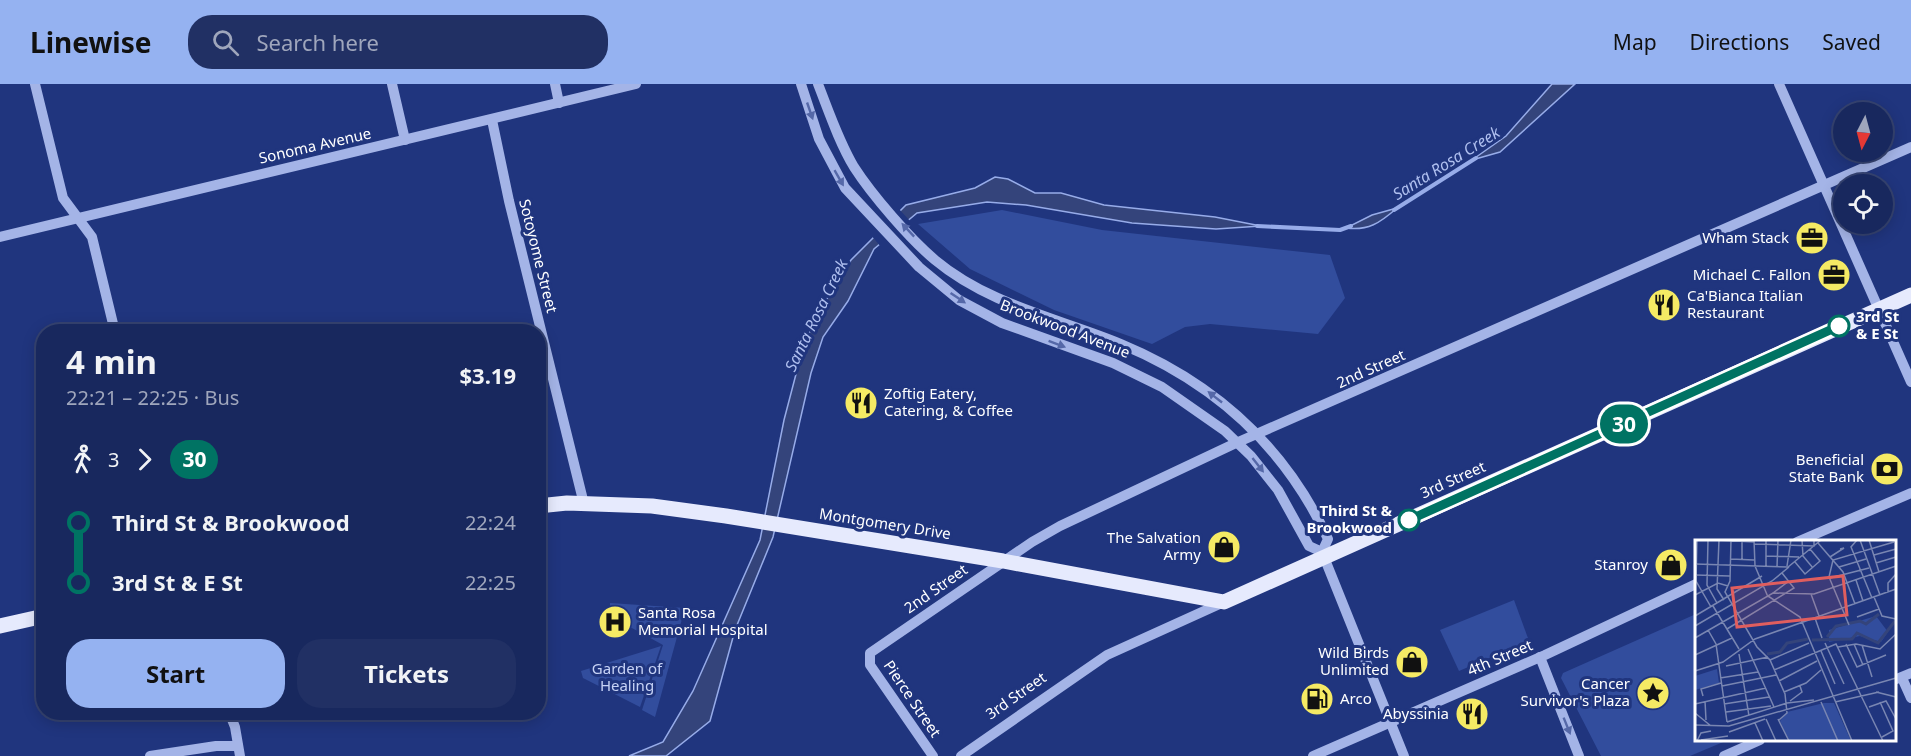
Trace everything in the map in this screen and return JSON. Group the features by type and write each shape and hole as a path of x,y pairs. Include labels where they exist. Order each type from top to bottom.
{"main road":[{"name":"3rd Street","path":"1224,602 1323,555 1911,295"},
{"name":"Montgomery Drive","path":"546,506 652,506 726,516 1003,561 1224,602"},
{"path":"0,626 36,618"}],"street":[{"path":"35,84 63,198 92,237 113,324"},
{"path":"392,84 405,140"},
{"path":"555,84 559,103"},
{"name":"Sonoma Avenue","path":"0,237 636,84"},
{"name":"Brookwood Avenue","path":"801,84 831,165 845,188 865,212 919,267 959,300 1002,323 1113,363 1162,387 1225,431 1251,456 1278,490 1309,546 1323,555 1404,756"},
{"name":"Brookwood Avenue","path":"818,84 837,132 855,168 880,201 935,260 968,282 1010,304 1120,344 1170,367 1203,387 1260,434 1313,507 1328,539 1323,555"},
{"path":"1779,84 1911,382"},
{"name":"Sotoyome Street","path":"492,120 539,324"},
{"name":"2nd Street","path":"869,659 870,653 1003,561 1060,526 1236,443 1911,147"},
{"name":"Sotoyome Street","path":"546,350 584,504"},
{"path":"1802,540 1911,493"},
{"name":"4th Street","path":"1315,756 1540,657 1695,584"},
{"name":"3rd Street","path":"961,756 1107,655 1224,602"},
{"path":"1540,657 1579,756"},
{"name":"Pierce Street","path":"869,659 870,665 933,756"},
{"path":"1902,677 1911,698"},
{"path":"150,756 216,746 239,751 231,720"},
{"path":"1724,756 1758,741"}],"green space":[{"path":"1002,210 1102,230 1330,255 1345,298 1318,334 1210,324 1185,327 1152,344 1054,310 970,269 918,224"},
{"path":"1514,600 1529,641 1459,671 1440,630"},
{"path":"610,603 685,608 655,717 642,710 663,645 610,616"},
{"path":"1695,614 1695,741 1726,741 1690,756 1601,756 1561,678 1563,673"},
{"name":"Garden of Healing","path":"661,646 640,707 583,678 581,671"}],"shaded area":[{"path":"1552,84 1575,84 1500,152 1472,160 1506,136"},
{"path":"995,177 1008,179 1035,193 1061,193 1104,205 1215,217 1261,226 1216,229 1132,223 1026,205 987,202 917,213 874,249 848,301 823,337 811,373 773,537 735,630 710,721 666,756 629,756 663,742 693,691 760,540 784,420 801,355 815,318 851,260 906,205 975,188"},
{"path":"1397,208 1373,225 1354,229 1346,228 1372,215"}],"pier":[{"path":"898,208 911,222 881,247 870,234"}],"waterway":[{"name":"Santa Rosa Creek","path":"1394,210 1476,158"},
{"name":"Santa Rosa Creek","path":"1257,226 1340,230 1351,226"}],"bus line":[{"name":"30","path":"1409,520 1839,326"}],"place":[{"name":"Wham Stack","path":"1812,238"},
{"name":"Michael C. Fallon","path":"1834,275"},
{"name":"Ca'Bianca Italian Restaurant","path":"1664,305"},
{"name":"3rd St & E St","path":"1839,326"},
{"name":"Zoftig Eatery, Catering, & Coffee","path":"861,403"},
{"name":"Beneficial State Bank","path":"1887,469"},
{"name":"Third St & Brookwood","path":"1409,520"},
{"name":"The Salvation Army","path":"1224,547"},
{"name":"Stanroy","path":"1671,565"},
{"name":"Santa Rosa Memorial Hospital","path":"615,622"},
{"name":"Wild Birds Unlimited","path":"1412,662"},
{"name":"Cancer Survivor's Plaza","path":"1653,693"},
{"name":"Arco","path":"1317,699"},
{"name":"Abyssinia","path":"1472,714"}]}
